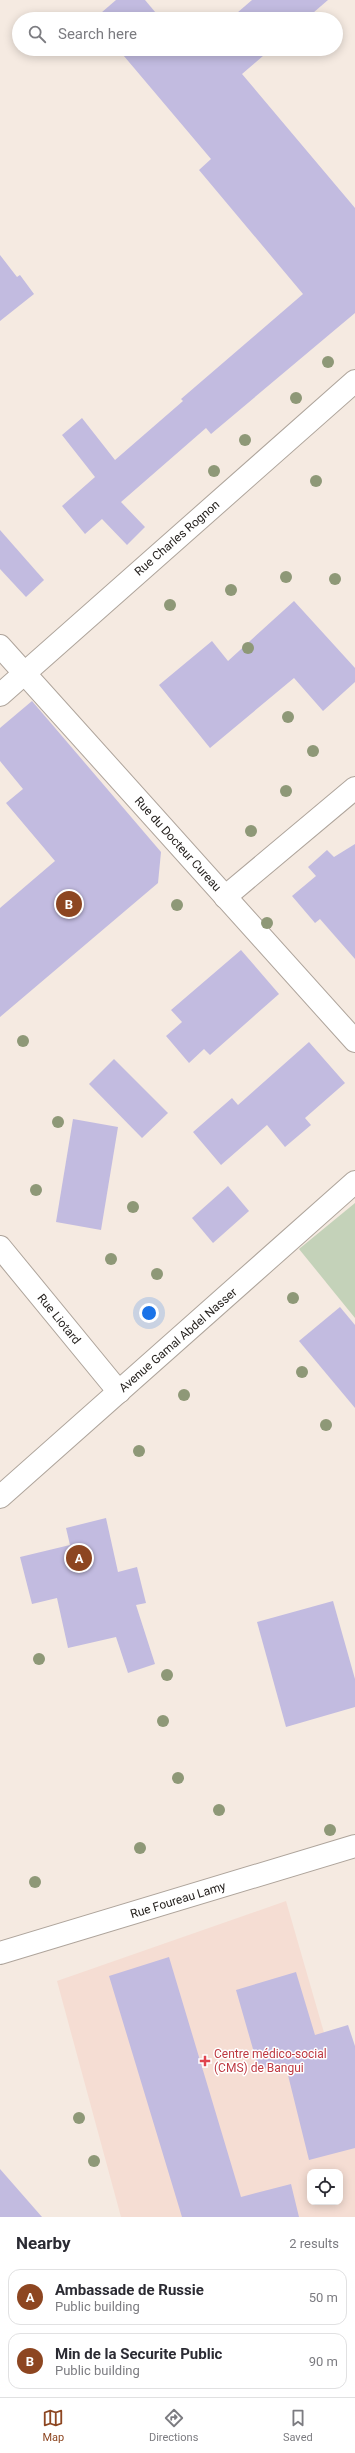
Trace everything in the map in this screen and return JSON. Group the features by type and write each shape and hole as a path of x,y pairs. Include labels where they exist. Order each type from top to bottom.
{"street":[{"name":"Rue Charles Rognon","path":"0,695 23,673 355,381"},
{"name":"Rue du Docteur Cureau","path":"0,646 355,1041"},
{"path":"225,897 355,788"},
{"name":"Avenue Gamal Abdel Nasser","path":"0,1497 355,1182"},
{"name":"Rue Liotard","path":"0,1247 119,1392"},
{"name":"Rue Foureau Lamy","path":"0,1953 355,1846"}],"shaded area":[{"name":"Centre médico-social (CMS) de Bangui","path":"286,1901 355,2140 355,2217 121,2217 57,1981"}],"green space":[{"path":"355,1203 355,1318 299,1249"}],"building":[{"path":"116,0 145,0 155,12 102,12"},
{"path":"252,0 328,0 314,12 238,12"},
{"path":"124,56 263,56 242,74 355,208 355,313 211,434 206,428 121,502 145,527 127,545 102,519 85,534 62,506 95,477 62,435 82,418 115,460 183,401 181,399 303,294 199,170 211,159"},
{"path":"0,255 17,277 20,275 34,294 0,321"},
{"path":"0,530 44,580 26,597 0,569"},
{"path":"294,601 355,668 355,682 323,711 294,678 210,748 159,685 212,641 228,661"},
{"path":"32,701 161,852 158,883 0,1017 0,908 55,861 6,803 23,789 0,761 0,728"},
{"path":"355,844 355,959 320,919 315,923 292,896 316,876 308,867 327,850 334,857"},
{"path":"241,950 279,994 210,1055 204,1049 189,1063 166,1036 182,1022 171,1010"},
{"path":"309,1042 345,1083 305,1118 311,1125 285,1147 267,1125 221,1165 193,1132 232,1098 238,1105"},
{"path":"114,1059 168,1113 142,1138 89,1084"},
{"path":"73,1119 118,1127 101,1230 56,1222"},
{"path":"228,1186 249,1211 213,1243 192,1218"},
{"path":"340,1307 355,1325 355,1408 299,1341"},
{"path":"106,1518 118,1572 137,1567 146,1603 136,1605 155,1664 128,1673 116,1637 68,1648 57,1598 32,1604 20,1557 70,1545 66,1528"},
{"path":"333,1601 355,1679 355,1707 286,1727 257,1622"},
{"path":"169,1957 241,2197 291,2184 299,2217 182,2217 109,1976"},
{"path":"296,1972 315,2035 348,2025 355,2046 355,2148 309,2160 285,2063 259,2070 236,1990"},
{"path":"0,2169 42,2217 0,2217"}],"place":[{"name":"Min de la Securite Public","path":"69,904"},
{"name":"Ambassade de Russie","path":"79,1558"},
{"name":"Centre médico-social (CMS) de Bangui","path":"205,2061"}]}
